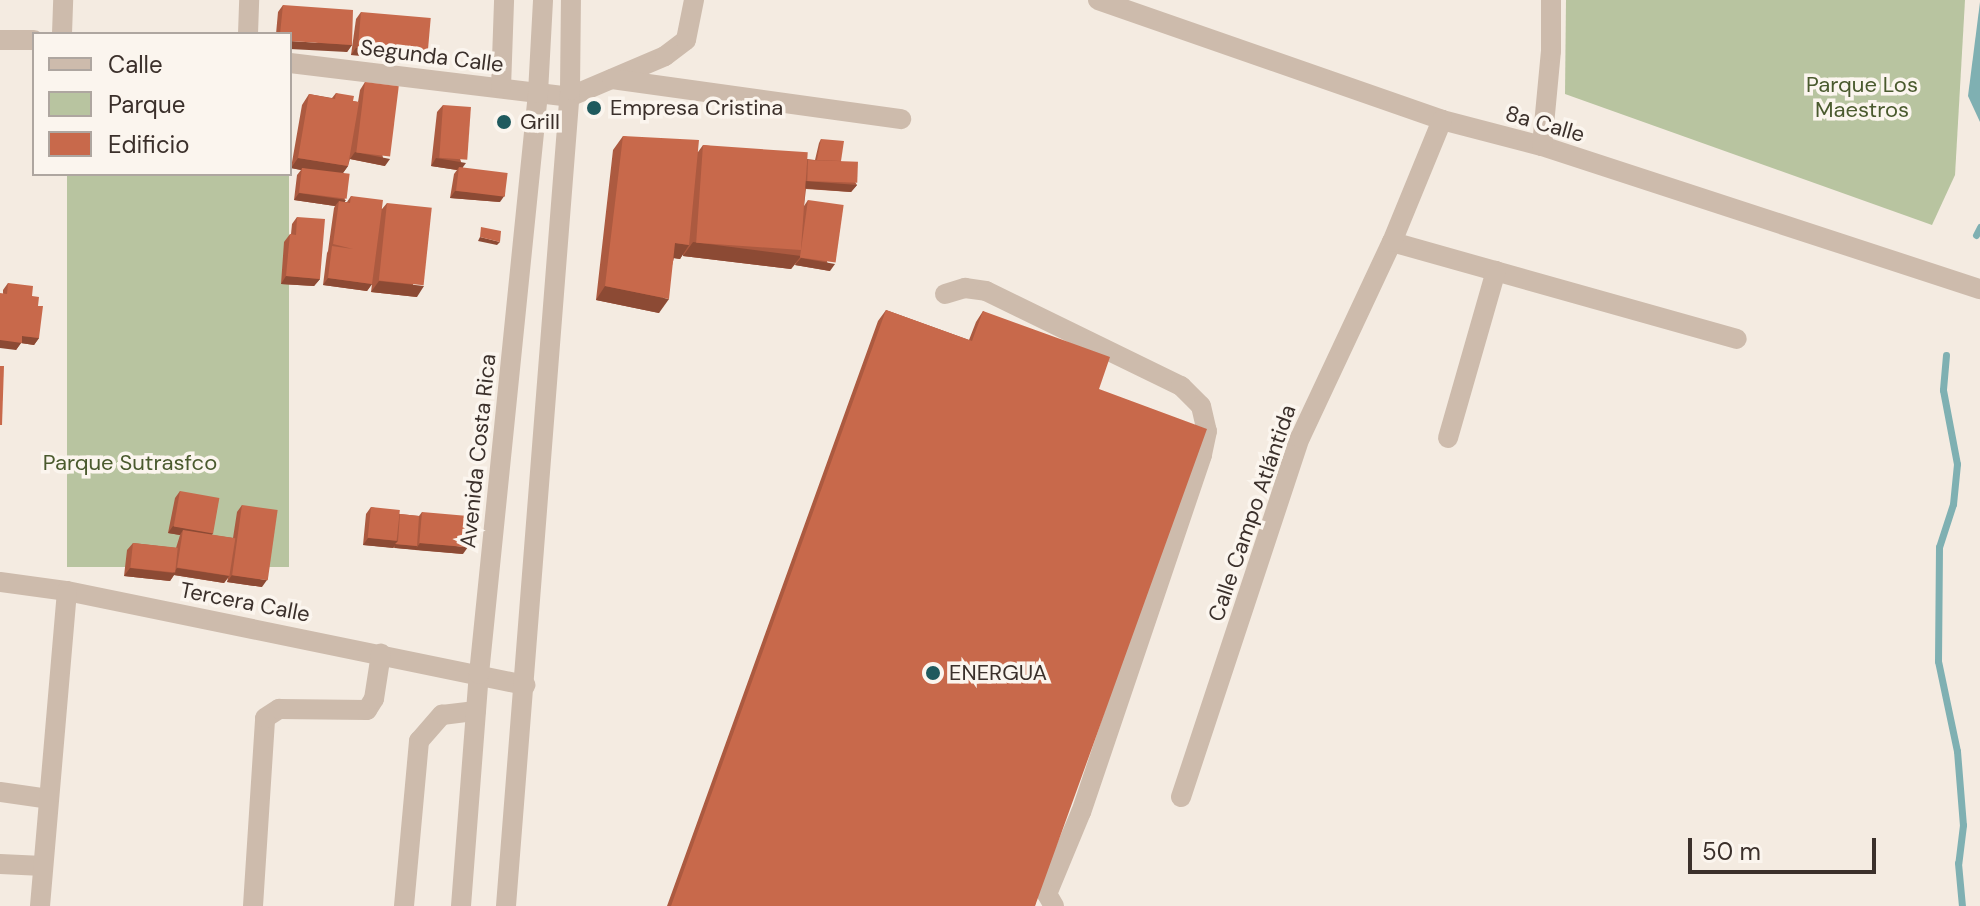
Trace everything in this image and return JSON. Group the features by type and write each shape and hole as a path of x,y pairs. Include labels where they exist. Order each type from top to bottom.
{"street":[{"path":"62,32 63,0"},
{"path":"248,32 249,0"},
{"path":"501,88 504,0"},
{"name":"Avenida Costa Rica","path":"461,906 479,674 538,93 543,0"},
{"path":"506,906 569,97 571,0"},
{"path":"569,97 665,56 686,40 694,0"},
{"name":"8a Calle","path":"1098,0 1442,120 1542,146 1980,289"},
{"path":"1542,146 1551,51 1551,0"},
{"path":"0,40 32,40"},
{"name":"Segunda Calle","path":"292,63 569,97"},
{"path":"611,79 901,119"},
{"name":"Calle Campo Atlántida","path":"1181,797 1300,438 1392,242 1442,120"},
{"path":"1392,242 1737,339"},
{"path":"1448,438 1496,271"},
{"path":"945,294 965,288 986,291 1181,386 1201,406 1207,431 1202,455 1081,812 1047,894 1054,906"},
{"name":"Tercera Calle","path":"0,582 67,591 525,685"},
{"path":"40,906 67,591"},
{"path":"253,906 265,718 279,709 367,710 374,699 381,654"},
{"path":"404,906 419,741 442,715 476,711"},
{"path":"0,792 49,799"},
{"path":"0,864 43,866"}],"green space":[{"name":"Parque Los Maestros","path":"1566,0 1965,0 1955,175 1932,225 1565,94"},
{"name":"Parque Sutrasfco","path":"67,176 289,176 289,567 67,567"}],"water":[{"path":"1980,2 1980,122 1968,96"}],"building":[{"path":"283,5 353,10 352,45 292,41 292,32 280,32"},
{"path":"361,12 431,18 428,54 358,48"},
{"path":"365,82 399,86 390,157 356,152"},
{"path":"336,93 354,96 353,101 359,102 348,166 298,158 309,94 335,99"},
{"path":"443,105 471,107 467,160 439,158"},
{"path":"623,136 699,140 689,245 675,243 669,299 605,286"},
{"path":"821,139 844,141 841,161 817,160"},
{"path":"703,145 808,152 801,250 696,243"},
{"path":"808,160 858,162 857,183 807,181"},
{"path":"459,167 508,173 505,197 456,191"},
{"path":"302,168 350,174 347,199 299,193"},
{"path":"351,196 383,200 372,284 328,278 332,246 353,249 333,244 339,201 350,203"},
{"path":"808,200 844,205 836,262 800,257"},
{"path":"387,203 432,208 424,285 379,281"},
{"path":"297,217 325,219 320,279 286,276 290,234 296,235"},
{"path":"481,227 501,231 500,242 480,237"},
{"path":"8,283 33,286 32,296 39,297 38,306 43,306 39,338 22,336 22,343 0,340 0,293 7,294"},
{"name":"ENERGUA","path":"886,310 972,341 983,311 1110,357 1099,389 1207,429 1035,906 671,906"},
{"path":"0,366 4,366 2,425 0,425"},
{"path":"180,491 219,498 213,533 174,526"},
{"path":"242,505 278,510 268,580 232,575"},
{"path":"371,507 400,510 397,541 368,538"},
{"path":"422,512 471,516 468,547 419,543"},
{"path":"400,514 419,516 417,546 395,544 398,541"},
{"path":"183,530 235,538 229,576 177,568"},
{"path":"133,543 178,548 175,573 130,568"}],"waterway":[{"path":"1976,235 1980,227"},
{"path":"1946,355 1943,390 1957,464 1953,504 1939,547 1938,661 1957,751 1963,825 1958,863 1962,906"}],"place":[{"name":"Empresa Cristina","path":"594,108"},
{"name":"Grill","path":"504,122"},
{"name":"ENERGUA","path":"933,673"}]}
